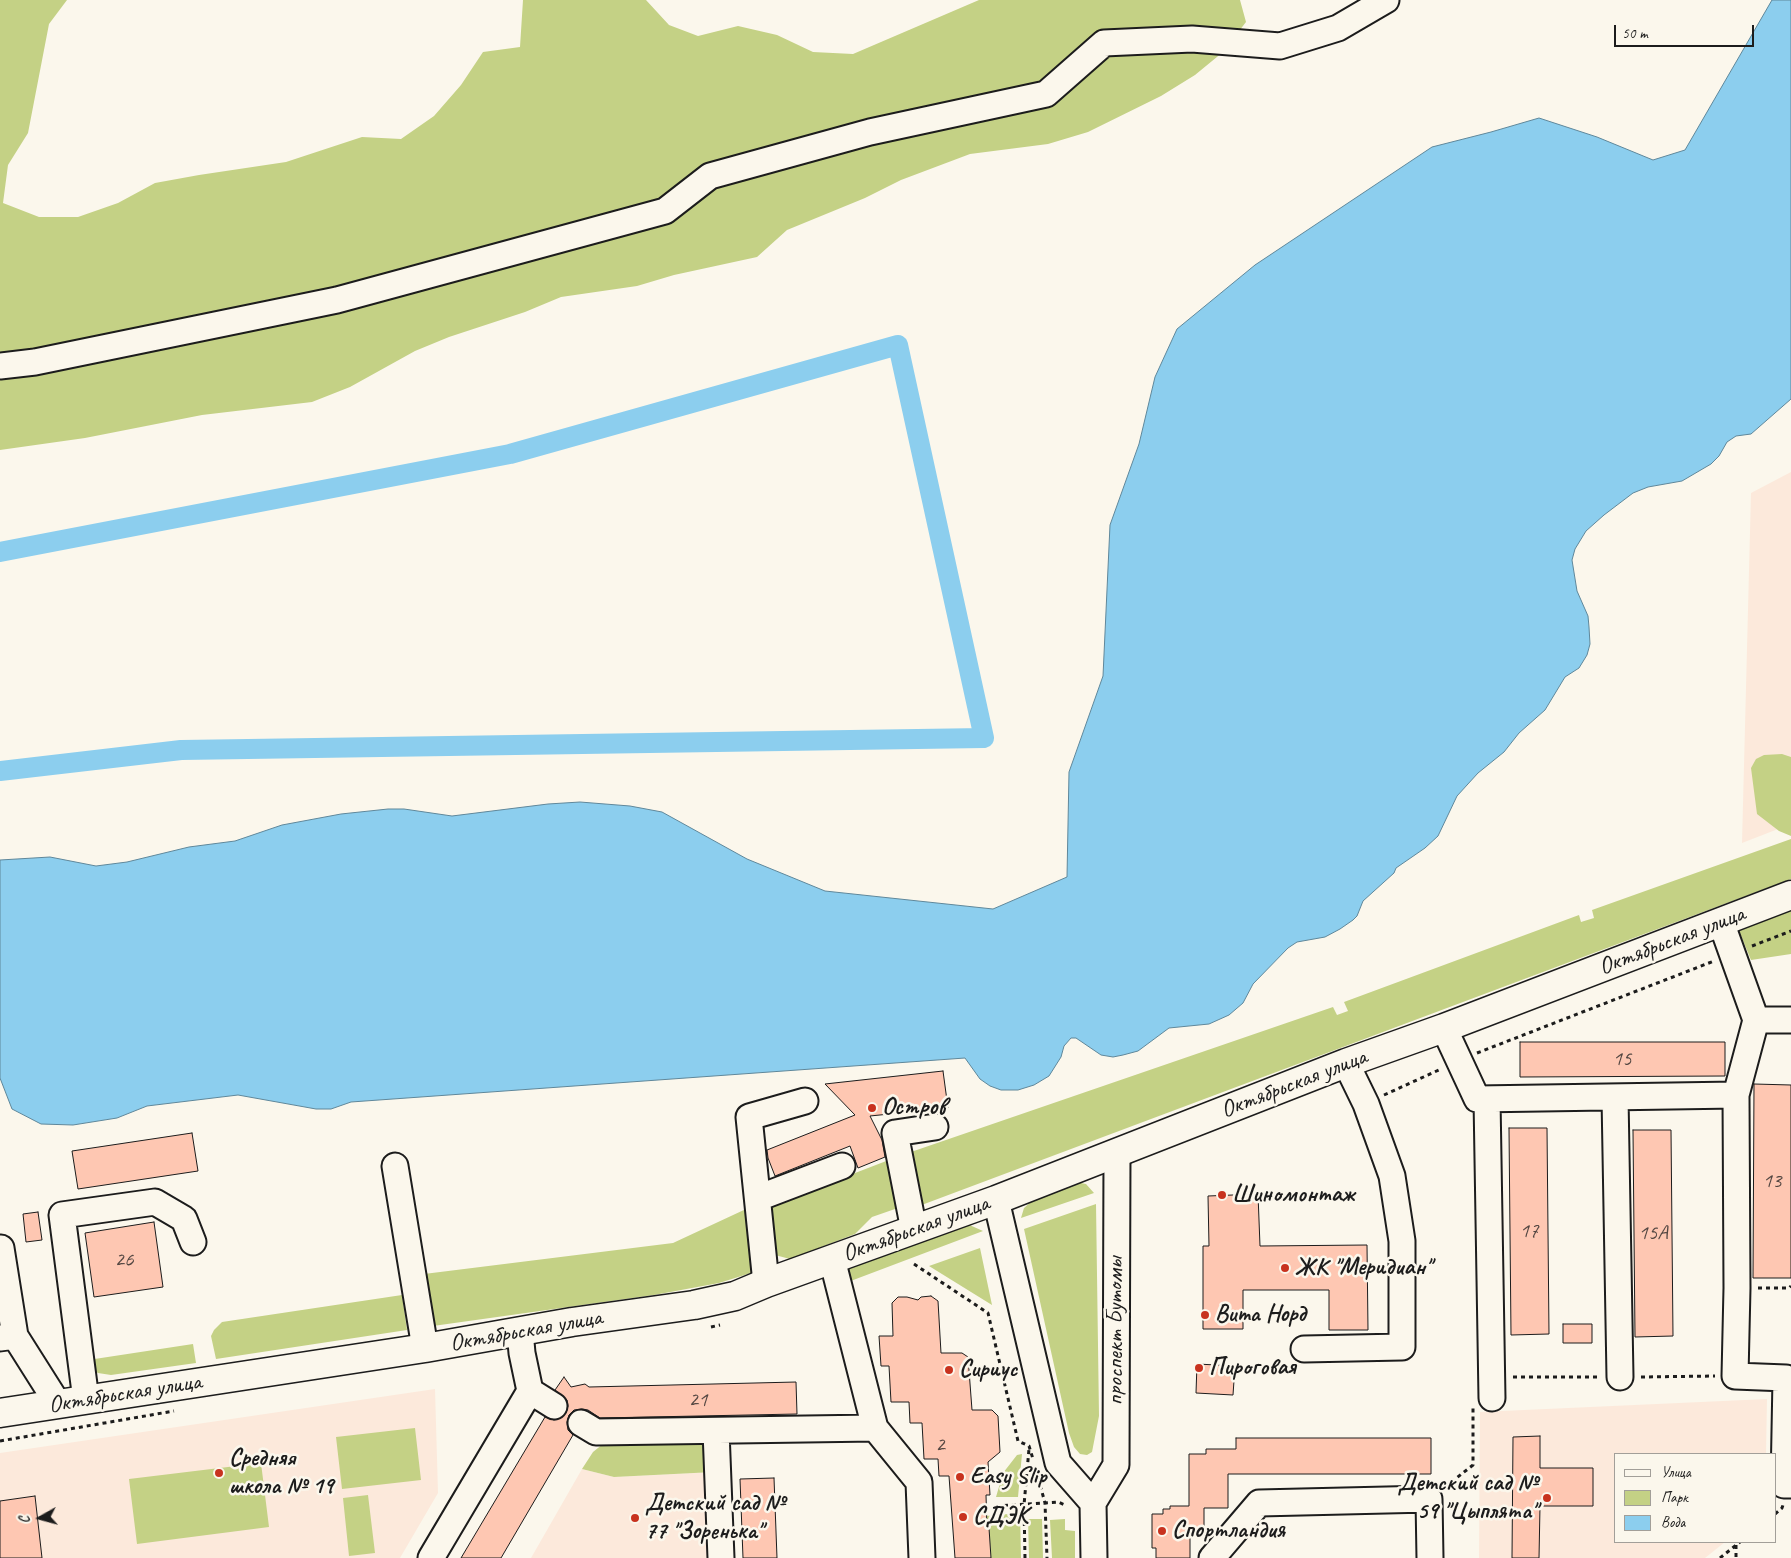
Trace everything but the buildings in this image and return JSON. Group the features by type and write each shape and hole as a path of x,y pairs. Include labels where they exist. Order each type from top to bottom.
{"main road":[{"name":"Октябрьская улица","path":"0,1413 424,1348 520,1331 694,1305 735,1296 996,1200 1346,1063 1444,1028 1791,895"}],"street":[{"path":"0,366 35,362 337,300 664,211 710,176 870,132 1046,94 1104,43 1192,39 1280,46 1338,28 1386,0"},
{"path":"1721,922 1756,1020 1736,1095 1737,1288 1735,1376 1786,1378 1784,1485 1791,1485"},
{"path":"1756,1020 1791,1020"},
{"path":"1444,1028 1477,1099 1736,1095"},
{"path":"1304,1349 1402,1347 1402,1241 1392,1176 1366,1104 1346,1063"},
{"path":"1615,1097 1620,1377"},
{"path":"1487,1099 1492,1398"},
{"path":"766,1283 749,1117 804,1101"},
{"path":"914,1230 895,1133 935,1127"},
{"name":"проспект Бутомы","path":"1093,1503 1116,1465 1117,1154"},
{"path":"395,1166 424,1348"},
{"path":"758,1198 842,1166"},
{"path":"996,1200 1058,1464 1093,1503 1094,1558"},
{"path":"86,1400 62,1215 155,1202 184,1219 193,1242"},
{"path":"1,1248 7,1337 58,1404"},
{"path":"832,1259 875,1428 919,1482 922,1558"},
{"path":"430,1558 530,1391 522,1353 520,1331"},
{"path":"530,1391 554,1406"},
{"path":"581,1423 596,1432 875,1428"},
{"path":"716,1430 720,1558"},
{"path":"1212,1558 1259,1504 1429,1499 1430,1558"}],"path":[{"path":"1366,1104 1459,1060 1791,931"},
{"path":"914,1264 988,1313 1018,1441 1029,1446 1046,1503 1047,1558"},
{"path":"1737,1288 1789,1288 1791,1286"},
{"path":"1429,1499 1473,1465 1472,1407 1492,1398"},
{"path":"1025,1558 1024,1504 1029,1446"},
{"path":"996,1506 1046,1503"},
{"path":"1720,1558 1739,1543"},
{"path":"1736,1545 1736,1558"}],"shaded area":[{"path":"1791,472 1791,824 1742,843 1751,493"},
{"name":"Средняя школа № 19","path":"435,1389 438,1493 400,1558 0,1558 0,1453"},
{"name":"Детский сад № 59 \"Цыплята\"","path":"1767,1399 1766,1453 1614,1453 1614,1543 1724,1543 1705,1558 1479,1558 1480,1412"},
{"name":"Детский сад № 77 \"Зоренька\"","path":"582,1469 614,1477 714,1472 716,1558 531,1558"}],"green space":[{"path":"0,0 67,0 49,24 28,133 8,165 3,203 39,217 78,217 118,203 155,183 286,162 362,137 401,139 434,116 461,85 483,52 520,47 523,0 646,0 669,25 698,36 738,26 777,35 813,52 853,54 979,0 1240,0 1246,22 1223,52 1195,75 1161,96 1088,132 1048,144 970,154 901,180 865,198 787,230 757,257 674,275 637,286 561,297 525,312 449,337 415,351 350,387 312,402 202,415 85,438 0,450"},
{"path":"1782,754 1791,757 1791,836 1779,831 1757,814 1751,768 1756,759 1764,755"},
{"path":"1791,839 1791,879 919,1206 911,1152 1333,1007 1337,1015 1348,1011 1344,1002 1579,915 1581,922 1594,918 1592,910"},
{"path":"1791,905 1791,954 1751,960 1737,926"},
{"path":"894,1158 901,1194 895,1209 872,1217 855,1234 790,1259 775,1255 767,1207"},
{"path":"1076,1182 1086,1184 1094,1193 1021,1218 1024,1208 1034,1199"},
{"path":"1096,1204 1099,1416 1092,1452 1087,1455 1080,1454 1074,1447 1069,1433 1024,1229"},
{"path":"746,1209 755,1262 751,1273 719,1283 654,1295 433,1326 424,1274 673,1243"},
{"path":"965,1223 983,1231 848,1282 845,1268"},
{"path":"980,1248 992,1305 929,1266"},
{"path":"402,1295 407,1330 216,1359 211,1336 222,1322"},
{"path":"193,1344 196,1363 111,1375 98,1373 93,1370 88,1360"},
{"path":"415,1428 421,1480 342,1489 336,1437"},
{"path":"700,1441 708,1446 714,1472 614,1477 582,1469 593,1452 603,1444"},
{"path":"1022,1454 1018,1497 996,1497 1003,1473 1017,1455"},
{"path":"261,1463 269,1527 137,1544 129,1479"},
{"path":"368,1495 375,1553 349,1556 343,1498"},
{"path":"1020,1513 1021,1558 991,1558 986,1516"},
{"path":"1028,1519 1042,1519 1043,1558 1029,1558"},
{"path":"1065,1519 1065,1530 1075,1531 1075,1558 1052,1558 1050,1520"}],"water":[{"path":"1772,0 1791,0 1791,399 1751,434 1736,436 1727,442 1719,456 1711,464 1682,481 1648,487 1633,493 1586,531 1575,549 1572,560 1577,591 1588,616 1589,627 1590,644 1587,655 1579,668 1565,677 1545,710 1519,733 1504,752 1478,773 1457,796 1438,836 1425,848 1396,868 1394,873 1363,901 1357,916 1353,920 1325,937 1297,942 1288,948 1253,984 1243,1003 1229,1015 1209,1024 1169,1028 1138,1051 1113,1057 1101,1055 1076,1038 1071,1038 1064,1046 1061,1057 1049,1076 1034,1085 1018,1090 1001,1090 990,1086 980,1079 965,1058 351,1102 331,1109 316,1109 238,1095 147,1106 117,1118 73,1125 41,1124 12,1109 0,1078 0,860 50,857 96,866 127,862 189,847 235,841 282,825 341,814 404,809 452,816 580,802 630,806 662,812 747,859 825,891 993,909 1067,877 1069,772 1103,676 1110,525 1139,444 1155,377 1177,329 1255,265 1432,147 1539,118 1597,137 1653,160 1685,150"}],"waterway":[{"path":"0,552 510,454 898,345 984,738 181,750 0,771"}],"place":[{"name":"Остров","path":"872,1108"},
{"name":"Шиномонтаж","path":"1222,1195"},
{"name":"ЖК \"Меридиан\"","path":"1285,1268"},
{"name":"Вита Норд","path":"1205,1315"},
{"name":"Пироговая","path":"1199,1368"},
{"name":"Сириус","path":"949,1370"},
{"name":"Средняя школа № 19","path":"219,1473"},
{"name":"Easy Slip","path":"960,1477"},
{"name":"Детский сад № 59 \"Цыплята\"","path":"1547,1498"},
{"name":"СДЭК","path":"963,1517"},
{"name":"Детский сад № 77 \"Зоренька\"","path":"635,1518"},
{"name":"Спортландия","path":"1162,1531"}]}
